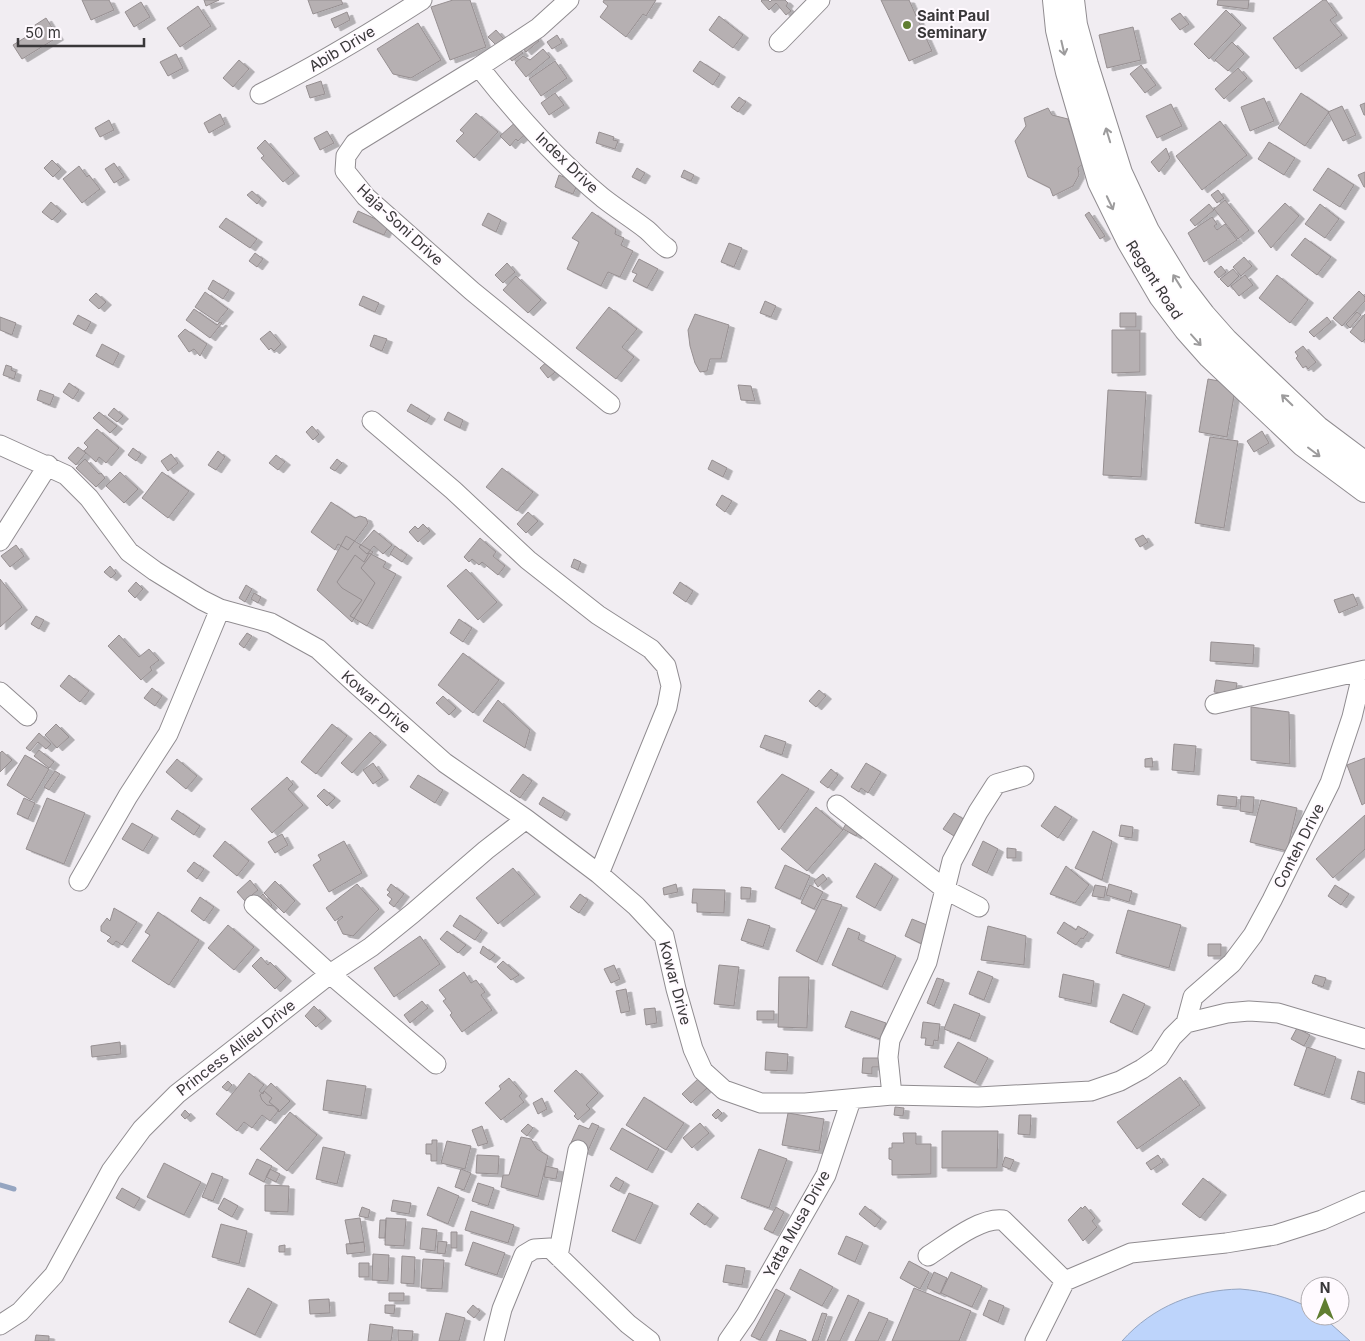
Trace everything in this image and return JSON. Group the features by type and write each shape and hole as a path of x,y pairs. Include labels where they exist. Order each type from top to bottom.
{"main road":[{"name":"Regent Road","path":"1055,0 1058,30 1068,72 1100,182 1129,241 1162,296 1186,329 1210,356 1303,444 1365,490"},
{"name":"Regent Road","path":"1072,0 1075,25 1120,174 1147,231 1180,285 1226,341 1317,428 1365,464"}],"street":[{"name":"Abib Drive","path":"260,94 354,43 422,0"},
{"name":"Haja-Soni Drive","path":"569,0 538,28 479,67 355,143 346,156 345,171 366,197 472,291 610,404"},
{"path":"779,42 820,0"},
{"name":"Index Drive","path":"479,67 514,111 558,155 603,198 648,231 667,248"},
{"path":"372,421 453,490 528,560 598,615 651,649 666,666 671,686 667,707 599,874"},
{"name":"Kowar Drive","path":"0,445 48,465 66,475 89,498 129,552 155,571 220,609 271,623 318,649 356,686 445,763 526,819 599,874 636,906 664,936 676,989 693,1049 703,1071 724,1090 761,1103 805,1103 892,1095 978,1097 1091,1091 1120,1081 1159,1057 1172,1036 1186,1023"},
{"path":"0,541 48,465"},
{"path":"80,881 128,796 168,734 220,609"},
{"path":"1215,704 1364,671"},
{"name":"Conteh Drive","path":"1186,1023 1193,997 1232,963 1253,935 1330,783 1352,717 1364,671"},
{"path":"0,692 27,716"},
{"path":"892,1095 888,1058 890,1040 927,962 952,861 978,812 996,784 1024,776"},
{"path":"837,805 946,890 979,907"},
{"name":"Princess Allieu Drive","path":"0,1325 20,1312 54,1275 110,1171 142,1129 177,1094 330,974 371,947 414,913 486,850 526,819"},
{"path":"254,905 330,974 436,1064"},
{"path":"1186,1023 1227,1013 1278,1013 1365,1039"},
{"name":"Yatta Musa Drive","path":"728,1341 826,1175 851,1100"},
{"path":"554,1252 578,1150"},
{"path":"1035,1341 1065,1281 1131,1254 1226,1243 1275,1235 1322,1220 1365,1200"},
{"path":"928,1256 969,1230 990,1220 1003,1220 1065,1281"},
{"path":"494,1341 502,1309 524,1256 534,1249 554,1252 628,1324 650,1341"}],"water":[{"path":"1223,1290 1258,1291 1293,1301 1300,1304 1300,1326 1333,1326 1350,1341 1122,1341 1147,1318 1161,1309 1191,1297"}],"building":[{"path":"82,0 109,0 114,10 91,20"},
{"path":"204,0 219,0 206,6"},
{"path":"308,0 341,0 343,4 313,14"},
{"path":"453,0 470,0 486,47 450,60 431,7"},
{"path":"604,0 656,0 646,16 643,14 626,37 600,17 608,6 603,2"},
{"path":"762,0 770,2 772,0 785,0 788,3 786,6 791,11 786,15 776,3 769,10"},
{"name":"Saint Paul Seminary","path":"881,0 909,0 932,51 909,61"},
{"path":"1218,0 1249,0 1248,9 1217,5"},
{"path":"1323,0 1326,0 1337,15 1330,20 1342,35 1296,69 1273,38"},
{"path":"141,2 150,17 134,27 125,12"},
{"path":"198,6 211,26 180,47 167,28"},
{"path":"1226,10 1241,25 1209,59 1194,44"},
{"path":"347,12 350,20 335,28 331,19"},
{"path":"1180,13 1189,24 1180,30 1171,19"},
{"path":"719,16 743,35 733,48 709,30"},
{"path":"46,18 58,37 22,59 13,45 34,32 32,27"},
{"path":"418,23 441,60 411,78 393,74 377,49"},
{"path":"1133,27 1141,60 1107,68 1099,35"},
{"path":"496,30 504,39 496,45 488,37"},
{"path":"534,34 539,41 526,52 520,45"},
{"path":"557,35 562,43 552,49 547,42"},
{"path":"1232,42 1244,54 1228,71 1215,60"},
{"path":"519,48 523,53 512,61 508,56"},
{"path":"543,49 550,57 526,77 515,63 523,56 530,60"},
{"path":"176,54 183,68 168,76 160,62"},
{"path":"239,60 249,69 233,87 223,78"},
{"path":"555,61 567,78 541,96 529,79"},
{"path":"700,61 720,74 713,85 693,71"},
{"path":"1141,65 1156,85 1145,93 1130,74"},
{"path":"1238,68 1247,78 1224,99 1215,89"},
{"path":"321,81 325,94 310,98 306,86"},
{"path":"555,93 564,105 549,115 541,103"},
{"path":"1301,93 1329,112 1305,146 1278,128"},
{"path":"739,97 746,102 738,112 731,107"},
{"path":"1264,98 1274,121 1250,131 1241,107"},
{"path":"1365,103 1365,115 1364,115 1360,105"},
{"path":"1171,104 1182,126 1157,138 1146,116"},
{"path":"1342,106 1356,135 1343,141 1328,112"},
{"path":"1048,108 1052,115 1068,119 1084,163 1078,168 1079,175 1073,186 1053,196 1050,188 1028,177 1015,141 1026,126 1024,118"},
{"path":"476,113 498,132 474,158 456,141 464,133 460,130"},
{"path":"220,114 225,124 209,133 204,123"},
{"path":"109,120 114,130 100,137 95,128"},
{"path":"518,120 529,131 518,141 516,139 510,146 500,136"},
{"path":"1220,121 1247,155 1202,190 1176,156"},
{"path":"327,131 334,143 320,150 314,138"},
{"path":"599,132 614,137 613,140 618,141 615,149 596,143"},
{"path":"265,140 294,173 283,182 261,158 264,156 257,148"},
{"path":"1269,142 1295,158 1284,175 1258,159"},
{"path":"1166,148 1170,158 1159,172 1151,162"},
{"path":"52,160 61,169 53,177 44,168"},
{"path":"114,163 124,177 114,183 105,169"},
{"path":"79,166 87,177 89,175 100,189 82,203 63,179"},
{"path":"637,168 645,173 640,181 632,177"},
{"path":"1328,168 1354,185 1340,207 1313,190"},
{"path":"684,170 694,175 691,181 681,177"},
{"path":"1365,172 1365,187 1364,187 1358,175"},
{"path":"559,175 578,183 573,194 555,187"},
{"path":"1218,190 1224,198 1217,203 1211,195"},
{"path":"252,191 261,199 257,204 247,195"},
{"path":"1225,200 1249,230 1238,239 1214,209"},
{"path":"51,202 61,211 52,220 42,212"},
{"path":"1285,203 1299,216 1271,248 1258,231"},
{"path":"1209,204 1214,210 1195,226 1190,220"},
{"path":"1320,204 1339,219 1325,238 1305,224"},
{"path":"358,211 389,225 384,235 353,222"},
{"path":"592,212 616,229 615,234 624,238 621,245 633,251 620,277 608,272 601,286 567,269 579,242 572,238"},
{"path":"1089,212 1105,236 1100,239 1085,215"},
{"path":"488,213 501,220 496,232 482,225"},
{"path":"1212,217 1217,224 1214,226 1217,230 1225,224 1237,240 1204,262 1188,233"},
{"path":"226,218 257,239 250,248 219,227"},
{"path":"1305,238 1331,257 1317,275 1291,255"},
{"path":"729,243 742,248 734,267 721,262"},
{"path":"255,253 263,259 257,267 249,261"},
{"path":"1244,257 1252,266 1241,276 1233,267"},
{"path":"639,259 658,269 647,288 633,281 637,274 632,272"},
{"path":"507,263 515,272 503,283 495,275"},
{"path":"1221,266 1226,272 1219,278 1214,272"},
{"path":"1233,269 1239,276 1228,287 1220,279"},
{"path":"1245,275 1253,285 1239,296 1231,286"},
{"path":"1277,275 1308,300 1290,323 1259,298"},
{"path":"516,276 541,300 528,313 503,290"},
{"path":"213,280 229,290 223,299 208,289"},
{"path":"1359,291 1365,297 1365,301 1342,326 1333,318"},
{"path":"205,292 228,309 217,322 195,307"},
{"path":"96,293 106,302 99,309 89,300"},
{"path":"363,296 379,303 375,312 359,305"},
{"path":"765,301 776,306 771,317 760,313"},
{"path":"609,307 637,329 622,347 634,357 616,379 576,348"},
{"path":"194,309 217,325 220,322 222,323 210,338 186,320"},
{"path":"1357,312 1361,315 1350,328 1346,324"},
{"path":"1120,313 1136,313 1136,327 1120,327"},
{"path":"695,314 729,325 721,359 710,359 707,371 700,372 690,346 688,330"},
{"path":"1365,314 1365,339 1362,342 1350,332"},
{"path":"78,315 91,322 86,331 73,324"},
{"path":"0,317 16,323 12,335 0,330"},
{"path":"1327,317 1331,322 1314,337 1309,332"},
{"path":"185,329 207,344 200,356 194,349 189,352 178,336"},
{"path":"1112,330 1140,330 1140,372 1112,373"},
{"path":"270,331 281,344 274,351 271,348 269,350 260,339"},
{"path":"374,335 387,339 382,351 370,346"},
{"path":"102,344 119,353 113,365 96,356"},
{"path":"1303,346 1316,362 1308,369 1306,366 1303,368 1296,358 1298,356 1295,352"},
{"path":"551,358 560,368 548,378 540,368"},
{"path":"6,365 12,367 11,370 16,372 14,379 3,375"},
{"path":"1208,379 1236,384 1227,437 1199,432"},
{"path":"69,383 79,390 73,399 63,392"},
{"path":"738,385 751,386 755,401 741,400"},
{"path":"40,390 54,395 50,405 37,400"},
{"path":"1108,390 1146,392 1141,477 1103,475"},
{"path":"411,404 430,416 426,422 407,411"},
{"path":"114,408 123,416 117,422 108,415"},
{"path":"99,412 117,426 110,433 93,418"},
{"path":"448,412 463,420 460,428 444,420"},
{"path":"312,426 319,434 313,440 306,432"},
{"path":"97,429 119,448 106,463 99,457 96,462 84,451 88,447 84,443"},
{"path":"1262,431 1269,443 1254,452 1247,441"},
{"path":"1210,437 1238,441 1224,528 1195,523"},
{"path":"78,447 86,453 76,465 68,458"},
{"path":"133,448 141,454 136,461 128,455"},
{"path":"218,451 225,457 216,470 208,465"},
{"path":"171,454 178,463 168,471 161,461"},
{"path":"276,455 285,462 278,470 269,463"},
{"path":"85,459 105,478 96,487 76,468"},
{"path":"337,459 342,463 335,471 330,468"},
{"path":"712,460 727,468 723,477 708,469"},
{"path":"502,468 533,492 517,511 486,487"},
{"path":"120,472 138,489 124,503 106,486"},
{"path":"162,472 189,491 168,518 142,498"},
{"path":"722,495 732,501 725,512 716,505"},
{"path":"331,502 355,518 360,516 366,518 368,523 348,550 338,544 335,550 311,532"},
{"path":"528,512 538,521 526,533 517,524"},
{"path":"423,524 430,531 418,542 409,532 415,526 418,529"},
{"path":"374,530 392,545 383,554 374,546 367,554 359,547"},
{"path":"1143,535 1148,542 1140,547 1135,539"},
{"path":"346,536 373,552 361,568 375,583 352,622 317,590"},
{"path":"480,538 496,552 493,556 505,566 498,575 482,562 479,565 472,559 469,562 464,557"},
{"path":"16,545 24,556 10,567 1,556"},
{"path":"395,546 407,555 402,562 390,554"},
{"path":"369,553 386,562 383,567 396,574 367,626 350,616 362,600 342,588 337,582 355,555 364,562"},
{"path":"574,559 581,562 578,570 571,567"},
{"path":"110,566 116,573 111,578 104,572"},
{"path":"466,569 497,602 478,620 447,586"},
{"path":"0,579 22,607 0,627"},
{"path":"136,582 143,589 135,598 128,591"},
{"path":"680,582 693,591 686,602 673,593"},
{"path":"246,585 252,589 245,602 239,598"},
{"path":"254,593 261,597 258,603 251,599"},
{"path":"1353,594 1358,605 1339,613 1334,600"},
{"path":"36,616 44,620 39,629 31,624"},
{"path":"459,619 472,628 463,642 450,633"},
{"path":"247,633 252,636 244,648 239,644"},
{"path":"119,635 139,657 149,649 159,660 150,667 152,670 141,680 108,646"},
{"path":"1211,642 1254,645 1253,664 1210,661"},
{"path":"463,653 499,680 473,713 438,685"},
{"path":"69,675 89,691 80,702 60,686"},
{"path":"1216,680 1237,683 1235,695 1214,692"},
{"path":"152,688 162,696 155,706 144,698"},
{"path":"819,690 826,696 816,707 809,701"},
{"path":"443,696 456,708 449,715 436,703"},
{"path":"498,700 530,730 525,748 483,721"},
{"path":"1251,707 1289,712 1290,764 1251,760"},
{"path":"56,724 69,737 57,748 45,735"},
{"path":"332,724 347,736 316,774 301,762"},
{"path":"370,732 381,742 352,773 341,763"},
{"path":"39,733 51,744 46,749 38,742 30,751 26,748"},
{"path":"765,735 786,742 782,755 760,747"},
{"path":"1174,744 1196,746 1194,772 1172,770"},
{"path":"39,750 54,762 49,768 34,756"},
{"path":"2,751 12,760 0,772 0,753"},
{"path":"25,755 49,769 31,800 7,785"},
{"path":"1152,758 1153,767 1145,767 1145,759"},
{"path":"1365,758 1365,803 1362,805 1347,765"},
{"path":"177,759 197,776 186,789 166,772"},
{"path":"373,763 383,777 373,784 363,770"},
{"path":"866,763 881,772 868,793 861,788 859,792 851,787"},
{"path":"831,769 838,775 828,788 820,782"},
{"path":"55,771 60,774 49,790 44,787"},
{"path":"523,774 532,781 520,798 510,791"},
{"path":"782,774 809,789 779,830 757,802"},
{"path":"418,775 443,790 435,803 410,787"},
{"path":"287,777 293,784 288,789 303,805 272,833 251,809"},
{"path":"324,789 335,798 327,806 317,796"},
{"path":"1218,795 1237,797 1236,807 1217,805"},
{"path":"1241,796 1254,797 1253,813 1240,811"},
{"path":"543,797 565,811 561,818 539,804"},
{"path":"24,798 35,803 28,819 17,814"},
{"path":"47,798 85,813 64,864 26,849"},
{"path":"1261,800 1297,808 1287,851 1250,842"},
{"path":"1055,806 1072,817 1058,838 1041,826"},
{"path":"816,807 843,830 807,871 781,849"},
{"path":"177,810 200,826 194,835 171,819"},
{"path":"954,813 965,820 954,836 943,829"},
{"path":"1365,815 1365,849 1333,878 1316,859"},
{"path":"848,820 861,827 856,836 843,829"},
{"path":"132,823 153,835 143,851 122,839"},
{"path":"1121,825 1133,827 1132,838 1119,836"},
{"path":"1093,831 1112,841 1102,880 1075,868"},
{"path":"282,834 288,845 275,853 268,842"},
{"path":"225,841 249,861 237,876 213,856"},
{"path":"344,841 362,873 329,892 313,865 321,860 318,855"},
{"path":"983,841 998,849 987,873 972,865"},
{"path":"1007,848 1016,849 1016,858 1007,858"},
{"path":"194,862 204,869 197,879 187,871"},
{"path":"875,863 893,876 875,908 856,897"},
{"path":"785,865 810,876 800,899 775,888"},
{"path":"1066,866 1089,885 1075,903 1050,894"},
{"path":"513,868 535,894 498,924 476,898"},
{"path":"823,874 827,879 818,887 814,881"},
{"path":"250,880 258,890 245,901 237,892"},
{"path":"275,881 295,901 284,913 264,893"},
{"path":"357,884 379,909 353,936 343,934 337,922 343,917 335,921 326,908"},
{"path":"391,884 404,894 394,907 389,903 392,899 387,895 390,892 387,890"},
{"path":"676,884 678,892 664,895 663,888"},
{"path":"1109,884 1132,891 1129,902 1106,895"},
{"path":"810,885 823,892 814,909 801,903"},
{"path":"1095,885 1106,887 1104,898 1092,896"},
{"path":"1335,885 1349,894 1341,905 1328,896"},
{"path":"741,887 751,888 750,899 741,899"},
{"path":"693,889 725,890 724,913 697,912 697,903 692,903"},
{"path":"263,894 272,905 265,912 255,901"},
{"path":"580,894 588,900 579,913 570,907"},
{"path":"200,897 214,907 204,921 191,911"},
{"path":"822,899 842,905 817,962 796,951"},
{"path":"114,908 137,922 122,945 116,941 113,945 107,941 111,937 101,931 101,926 107,918 110,921"},
{"path":"1128,910 1181,925 1169,968 1116,953"},
{"path":"158,912 199,940 169,985 132,961 150,935 145,932"},
{"path":"460,915 482,930 475,940 453,926"},
{"path":"748,919 770,926 763,947 741,940"},
{"path":"912,919 932,927 924,945 905,936"},
{"path":"1064,922 1076,930 1078,926 1088,932 1076,945 1057,933"},
{"path":"228,925 254,947 234,970 208,948"},
{"path":"988,926 1026,936 1024,965 981,960"},
{"path":"848,928 860,933 858,939 896,956 882,987 832,965"},
{"path":"447,931 466,945 458,953 440,939"},
{"path":"420,936 440,964 394,997 374,968"},
{"path":"1208,944 1221,944 1221,956 1208,956"},
{"path":"483,946 495,955 490,960 480,953"},
{"path":"261,957 268,965 270,962 286,978 275,989 252,966"},
{"path":"503,961 519,975 511,980 497,967"},
{"path":"614,965 620,979 611,983 604,969"},
{"path":"719,965 739,967 734,1006 714,1004"},
{"path":"978,971 993,977 984,1000 969,994"},
{"path":"464,972 471,983 476,980 485,992 481,995 492,1010 462,1032 450,1015 452,1013 443,1001 446,999 439,990"},
{"path":"1063,974 1094,981 1091,1004 1059,997"},
{"path":"1315,975 1326,978 1323,987 1312,983"},
{"path":"779,977 809,977 807,1028 778,1027"},
{"path":"937,978 944,980 934,1006 927,1003"},
{"path":"626,989 630,1011 621,1013 616,991"},
{"path":"1123,994 1145,1004 1132,1032 1110,1022"},
{"path":"422,1001 428,1008 410,1023 404,1015"},
{"path":"954,1004 980,1014 970,1039 944,1029"},
{"path":"314,1006 326,1018 316,1027 305,1016"},
{"path":"655,1008 657,1023 646,1025 644,1009"},
{"path":"757,1011 774,1011 774,1020 757,1020"},
{"path":"851,1011 886,1023 880,1039 845,1027"},
{"path":"923,1022 940,1024 938,1041 934,1040 933,1046 925,1045 926,1038 921,1038"},
{"path":"1297,1028 1310,1035 1304,1046 1291,1039"},
{"path":"120,1042 121,1054 92,1057 91,1046"},
{"path":"958,1042 988,1058 975,1083 944,1067"},
{"path":"1307,1047 1336,1057 1324,1095 1294,1085"},
{"path":"766,1052 788,1054 787,1071 765,1070"},
{"path":"863,1058 880,1058 880,1067 872,1067 872,1074 862,1073"},
{"path":"576,1070 598,1093 586,1105 590,1109 578,1120 574,1116 576,1114 554,1091"},
{"path":"1358,1071 1365,1073 1365,1103 1351,1099"},
{"path":"249,1073 264,1085 259,1091 263,1094 264,1091 272,1098 269,1102 279,1110 270,1121 262,1115 252,1128 244,1122 237,1131 216,1114"},
{"path":"1180,1077 1200,1105 1137,1149 1117,1122"},
{"path":"509,1078 522,1093 519,1096 524,1102 501,1120 485,1103 501,1089 499,1086"},
{"path":"699,1078 708,1087 691,1103 682,1094"},
{"path":"327,1080 366,1086 361,1116 323,1110"},
{"path":"228,1081 232,1085 227,1091 222,1087"},
{"path":"271,1083 290,1101 279,1112 274,1106 267,1105 260,1095"},
{"path":"644,1097 684,1123 666,1150 626,1125"},
{"path":"542,1098 547,1109 538,1114 533,1103"},
{"path":"895,1107 904,1108 903,1116 894,1115"},
{"path":"718,1109 722,1113 716,1119 712,1115"},
{"path":"185,1110 190,1115 185,1119 181,1115"},
{"path":"290,1112 317,1135 287,1171 260,1149"},
{"path":"788,1113 824,1119 819,1151 782,1145"},
{"path":"1019,1115 1031,1115 1030,1135 1018,1134"},
{"path":"592,1123 599,1126 587,1153 570,1145 579,1125 589,1129"},
{"path":"700,1123 709,1133 692,1148 683,1138"},
{"path":"528,1124 533,1128 527,1136 521,1131"},
{"path":"482,1126 488,1143 478,1146 472,1130"},
{"path":"622,1128 659,1149 647,1170 610,1149"},
{"path":"942,1131 998,1131 997,1168 942,1168"},
{"path":"903,1133 916,1133 916,1144 931,1144 931,1174 892,1175 892,1160 889,1159 889,1148 892,1148 892,1143 904,1143"},
{"path":"521,1137 531,1139 537,1149 548,1156 538,1197 501,1187 503,1175 509,1175"},
{"path":"432,1140 437,1140 437,1161 431,1161 431,1154 426,1154 426,1144 432,1144"},
{"path":"447,1141 471,1146 465,1169 441,1163"},
{"path":"323,1147 345,1152 337,1184 316,1179"},
{"path":"759,1149 787,1159 769,1208 741,1198"},
{"path":"477,1155 499,1156 498,1174 476,1173"},
{"path":"1158,1155 1163,1162 1151,1170 1146,1163"},
{"path":"1005,1157 1014,1160 1010,1169 1002,1166"},
{"path":"257,1159 272,1166 264,1182 249,1174"},
{"path":"164,1163 201,1182 184,1215 147,1197"},
{"path":"546,1166 558,1169 556,1179 544,1177"},
{"path":"270,1169 280,1174 276,1182 266,1177"},
{"path":"461,1169 471,1173 464,1190 455,1187"},
{"path":"212,1173 223,1177 213,1201 202,1197"},
{"path":"616,1177 624,1182 619,1191 610,1186"},
{"path":"1203,1178 1221,1192 1200,1218 1182,1204"},
{"path":"478,1183 494,1188 488,1206 472,1201"},
{"path":"265,1185 289,1186 288,1212 265,1211"},
{"path":"438,1187 459,1196 448,1224 427,1215"},
{"path":"122,1188 140,1198 134,1208 116,1198"},
{"path":"629,1193 653,1203 635,1241 612,1231"},
{"path":"224,1198 238,1206 232,1217 218,1209"},
{"path":"393,1200 411,1203 409,1214 391,1211"},
{"path":"698,1203 713,1215 705,1225 690,1214"},
{"path":"865,1206 881,1219 875,1227 859,1214"},
{"path":"1085,1206 1095,1218 1092,1221 1097,1227 1083,1241 1068,1220 1081,1207 1082,1209"},
{"path":"362,1207 370,1210 368,1218 359,1216"},
{"path":"776,1207 784,1212 773,1233 764,1229"},
{"path":"471,1211 514,1225 508,1243 465,1230"},
{"path":"360,1218 364,1242 350,1244 345,1220"},
{"path":"386,1218 406,1219 404,1246 385,1245"},
{"path":"380,1220 386,1220 385,1238 379,1238"},
{"path":"221,1224 247,1231 239,1264 212,1257"},
{"path":"422,1228 437,1230 435,1251 420,1249"},
{"path":"451,1232 457,1232 457,1248 451,1248"},
{"path":"846,1236 863,1243 855,1262 838,1254"},
{"path":"438,1241 447,1242 445,1254 437,1253"},
{"path":"364,1242 365,1252 347,1254 346,1244"},
{"path":"473,1242 505,1253 497,1275 465,1265"},
{"path":"285,1245 285,1252 279,1252 279,1246"},
{"path":"373,1254 389,1255 388,1281 372,1280"},
{"path":"402,1256 415,1257 414,1284 401,1283"},
{"path":"423,1259 444,1260 442,1289 421,1288"},
{"path":"909,1261 929,1272 920,1289 900,1278"},
{"path":"359,1263 369,1263 369,1277 359,1277"},
{"path":"726,1265 745,1268 742,1285 723,1282"},
{"path":"800,1269 833,1287 822,1306 790,1289"},
{"path":"934,1272 947,1278 940,1294 927,1288"},
{"path":"951,1272 982,1286 972,1307 941,1293"},
{"path":"248,1288 272,1302 255,1335 229,1322"},
{"path":"914,1288 971,1311 959,1341 892,1341"},
{"path":"776,1289 785,1294 760,1340 751,1336"},
{"path":"389,1293 404,1293 404,1301 389,1301"},
{"path":"848,1295 859,1300 840,1341 827,1341"},
{"path":"329,1299 330,1313 310,1314 309,1300"},
{"path":"989,1300 1004,1306 998,1322 983,1315"},
{"path":"385,1305 395,1305 394,1314 385,1313"},
{"path":"473,1305 480,1311 474,1318 467,1312"},
{"path":"869,1312 888,1319 878,1341 855,1341"},
{"path":"446,1313 465,1318 459,1341 439,1341"},
{"path":"822,1313 827,1314 818,1341 812,1341"},
{"path":"370,1324 393,1327 391,1341 368,1341"},
{"path":"398,1330 413,1331 412,1341 398,1341"},
{"path":"780,1330 806,1340 806,1341 776,1341"},
{"path":"36,1335 49,1336 49,1341 35,1341"}],"waterway":[{"path":"0,1185 14,1189"}],"place":[{"name":"Saint Paul Seminary","path":"907,25"}]}
